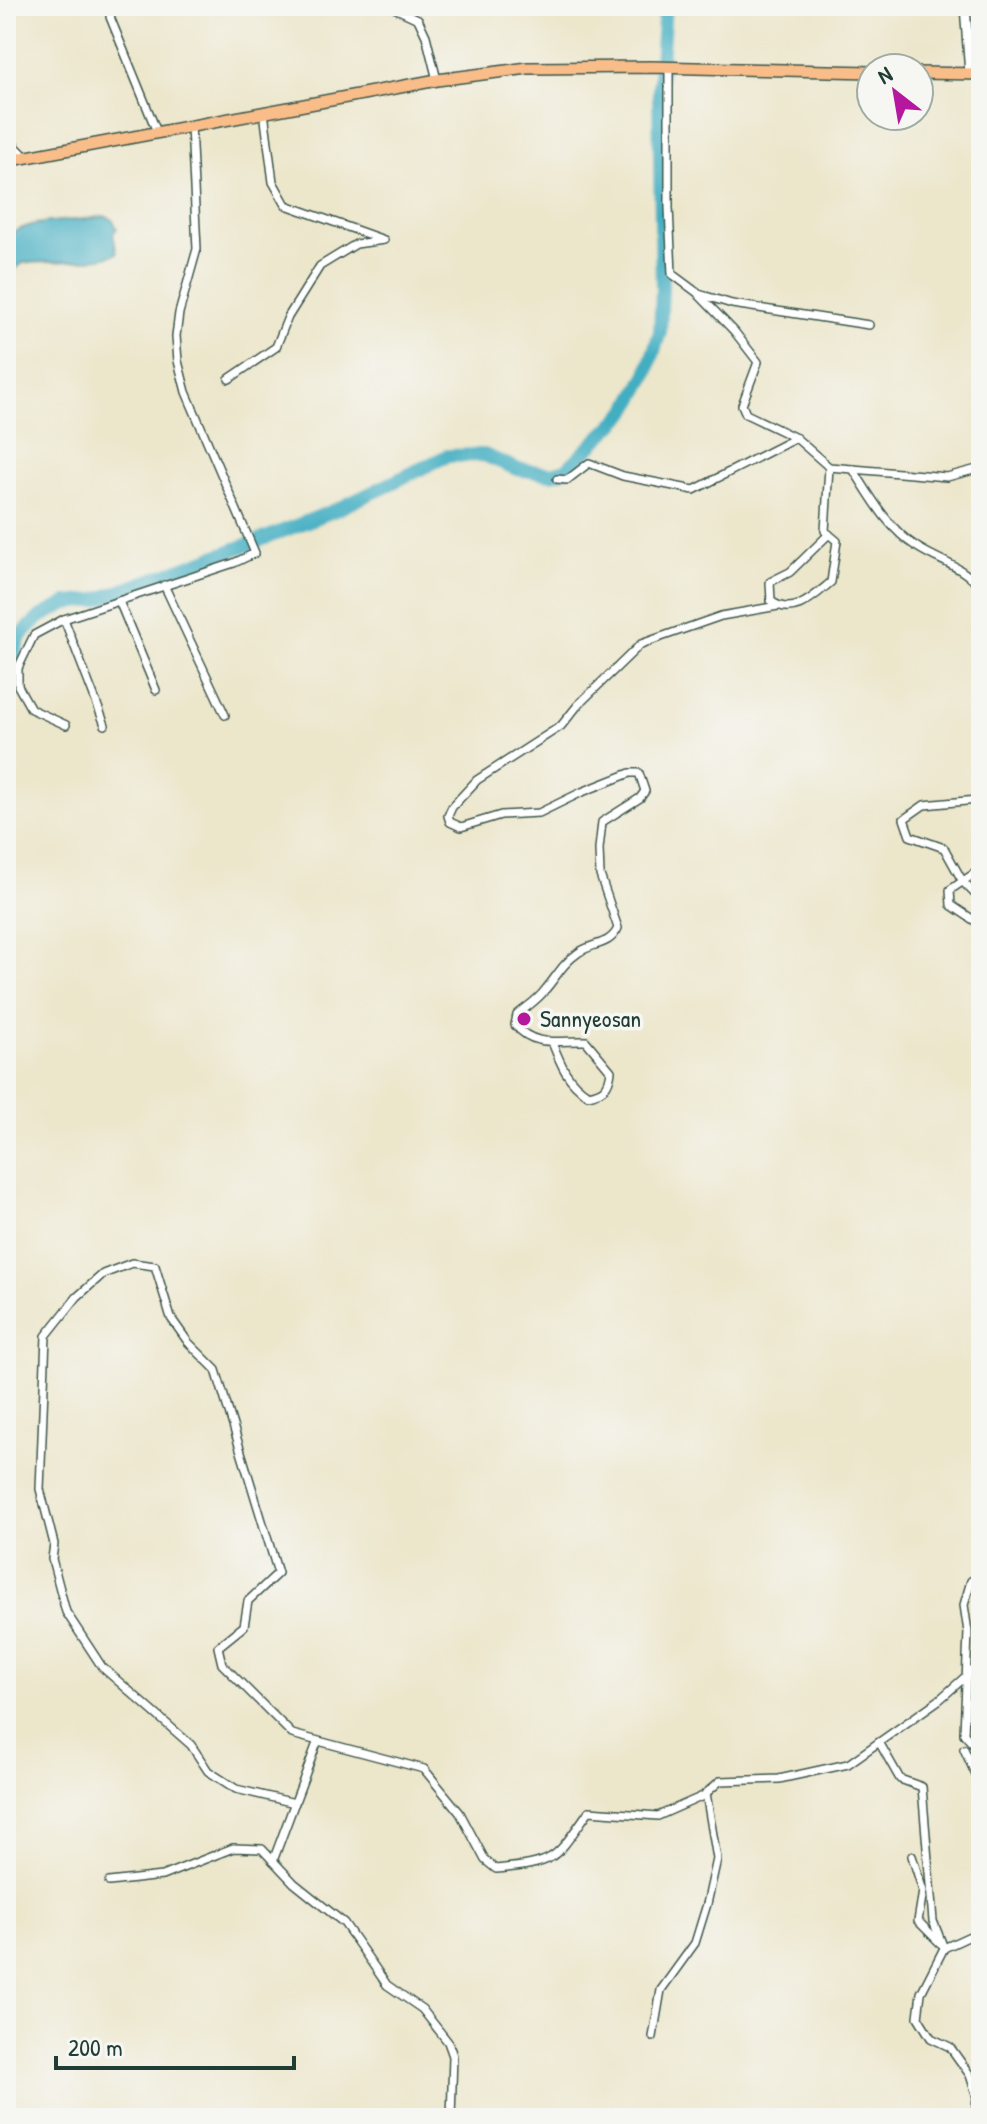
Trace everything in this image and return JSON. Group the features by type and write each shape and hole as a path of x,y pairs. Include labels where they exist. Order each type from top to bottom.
{"main road":[{"path":"6,161 437,80 528,68 855,72"},
{"path":"935,73 976,74"}],"street":[{"path":"115,6 110,17 157,132"},
{"path":"390,6 418,19 426,36 437,80"},
{"path":"413,17 420,6"},
{"path":"965,6 976,74"},
{"path":"669,68 672,274 699,294 758,362 742,405 746,414 796,438 829,467 947,477 981,468"},
{"path":"229,379 276,347 288,317 320,266 356,244 384,240 286,205 273,182 264,112"},
{"path":"66,725 31,709 13,672 34,635 64,619 234,563 255,553 186,392 178,361 176,336 179,313 197,249 191,126"},
{"path":"6,137 26,157"},
{"path":"699,294 732,304 869,325"},
{"path":"557,479 567,480 589,463 623,476 694,490 796,438"},
{"path":"552,1042 565,1076 580,1090 588,1095 601,1092 609,1083 611,1071 586,1041 552,1042 543,1043 522,1034 515,1025 517,1015 544,993 563,964 589,945 614,938 618,928 616,917 600,875 602,822 640,798 645,791 642,779 639,773 630,773 539,813 501,815 461,827 450,822 448,816 452,807 477,780 561,726 578,705 641,644 721,616 778,606 802,606 831,582 837,541 825,531 829,467"},
{"path":"853,469 883,516 916,547 967,572 981,588"},
{"path":"778,606 771,601 770,582 790,572 829,534"},
{"path":"164,585 225,715"},
{"path":"119,601 156,690"},
{"path":"64,619 105,725"},
{"path":"977,800 924,805 904,819 910,836 944,848 963,882 981,900"},
{"path":"981,869 950,890 951,905 981,925"},
{"path":"295,1803 236,1789 208,1771 191,1745 102,1667 66,1612 52,1559 54,1544 40,1489 46,1336 77,1297 103,1274 132,1263 155,1266 171,1318 188,1342 216,1370 278,1573 248,1601 244,1626 218,1647 222,1664 292,1734 424,1769 460,1813 485,1860 496,1869 532,1866 554,1858 589,1811 658,1816 706,1793 720,1781 779,1779 848,1764 939,1700 981,1663"},
{"path":"981,1575 971,1581 964,1605 968,1632 964,1734 981,1753"},
{"path":"879,1742 900,1779 922,1787 933,1921 944,1948"},
{"path":"273,1861 317,1743"},
{"path":"964,1749 981,1786"},
{"path":"653,2037 661,1990 695,1943 717,1859 706,1793"},
{"path":"109,1882 162,1876 233,1848 262,1849 294,1883 344,1923 387,1985 422,2009 448,2042 453,2056 451,2118"},
{"path":"912,1856 923,1891 918,1921 944,1948"},
{"path":"975,2118 977,2097 970,2075 950,2047 931,2038 918,2017 921,1993 944,1948 981,1931"}],"water":[{"path":"104,216 112,219 117,228 113,234 117,253 87,260 23,263 15,269 6,265 6,237 16,230 41,223"}],"waterway":[{"path":"6,719 10,663 21,635 40,617 67,603 96,600 263,539 338,509 447,456 484,455 517,469 551,474 566,470 626,412 646,376 660,332 659,93 665,6"}],"place":[{"name":"Sannyeosan","path":"524,1019"}]}
